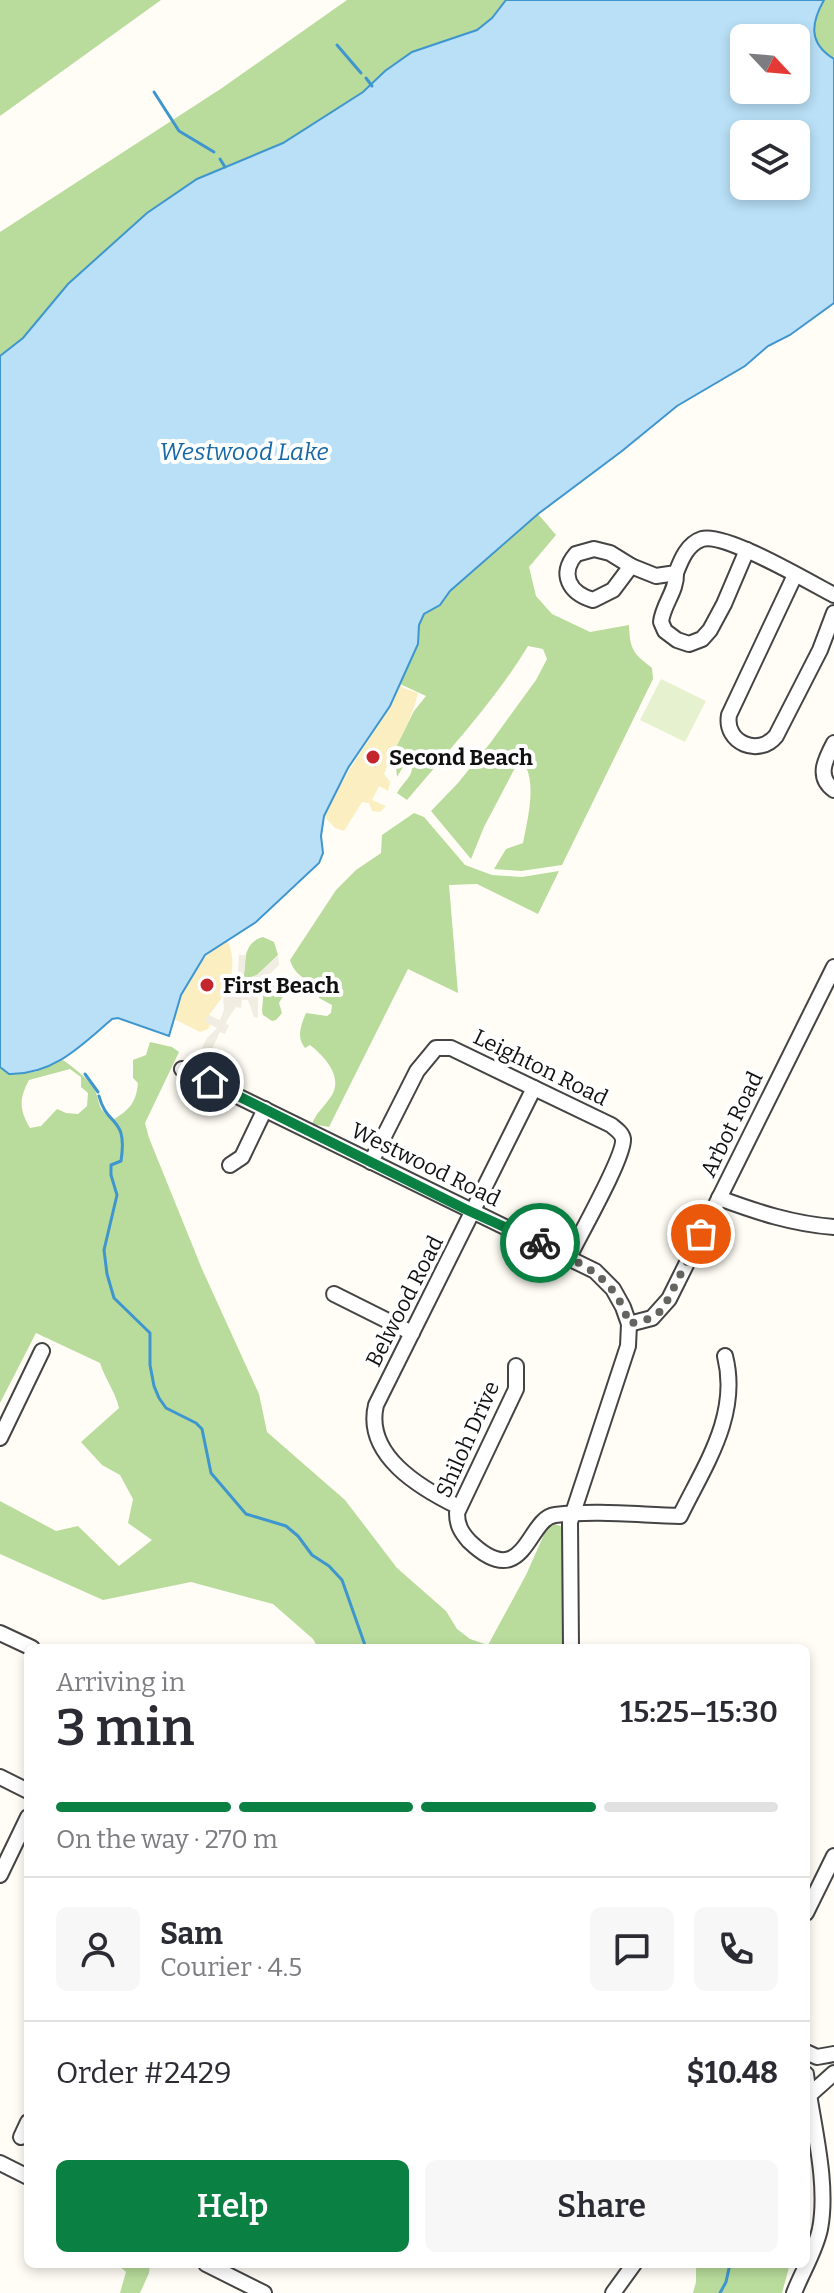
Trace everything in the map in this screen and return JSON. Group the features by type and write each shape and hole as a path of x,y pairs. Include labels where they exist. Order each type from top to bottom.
{"street":[{"path":"747,550 710,630 689,644 670,636 661,622 662,613 675,587 676,573 684,554 700,540 713,538 747,550 834,595"},
{"path":"631,566 656,576 676,573"},
{"path":"795,575 729,715 729,729 739,741 760,747 776,736 820,650 834,613"},
{"path":"834,743 823,770 826,783 834,790"},
{"name":"Arbot Road","path":"629,1324 652,1318 666,1305 834,967"},
{"name":"Leighton Road","path":"371,1162 417,1071 436,1048 451,1048 615,1128 623,1141 618,1159 569,1257"},
{"name":"Westwood Road","path":"182,1069 595,1271 613,1289 629,1324"},
{"name":"Belwood Road","path":"459,1507 414,1482 397,1466 374,1433 373,1420 376,1405 534,1088"},
{"path":"230,1165 242,1157 265,1109"},
{"path":"719,1198 759,1213 808,1225 834,1227"},
{"path":"334,1294 412,1333"},
{"path":"571,1644 569,1546 572,1513 625,1358 629,1324"},
{"path":"0,1438 42,1351"},
{"path":"572,1513 680,1516 725,1421 731,1378 725,1356"},
{"name":"Shiloh Drive","path":"516,1366 516,1389 459,1507 457,1521 465,1537 487,1556 500,1559 523,1551 547,1517 572,1513"},
{"path":"0,1633 24,1644"},
{"path":"0,1777 24,1789"},
{"path":"0,1875 24,1825"},
{"path":"810,1905 834,1856"},
{"path":"810,2054 817,2057 834,2054"},
{"path":"810,2093 834,2073"},
{"path":"21,2137 24,2131"},
{"path":"810,2133 828,2188 817,2239 810,2255"},
{"path":"0,2163 24,2175"},
{"path":"214,2268 264,2293"},
{"path":"613,2293 631,2268"},
{"path":"794,2293 805,2268"}],"green space":[{"path":"0,0 161,0 0,116"},
{"path":"347,0 506,0 477,30 412,52 363,92 283,143 197,179 147,213 68,284 23,338 0,356 0,232 222,88"},
{"path":"824,0 834,0 834,59 816,40 815,25"},
{"path":"538,514 556,535 529,567 536,596 552,614 590,632 629,625 634,650 652,668 653,679 562,865 521,871 494,869 506,849 523,843 530,794 526,767 516,766 471,859 431,811 491,742 536,680 547,659 543,649 528,646 486,706 407,800 397,793 410,776 410,755 397,777 396,767 389,761 414,711 426,696 400,684 418,644 419,625 424,614 440,605 450,591"},
{"path":"661,679 706,701 685,742 640,720"},
{"path":"414,813 424,817 465,865 492,875 522,877 559,871 538,914 477,884 449,885 458,993 408,969 329,1127 312,1124 330,1098 335,1083 331,1068 322,1056 310,1045 305,1048 300,1031 306,1013 327,1016 331,1013 332,1005 319,998 317,987 297,972 290,960 336,890 356,870 381,853 382,835"},
{"path":"263,937 274,942 278,955 257,975 246,979 249,947"},
{"path":"272,977 286,991 279,1003 282,1013 272,1021 262,1011 264,985"},
{"path":"150,1042 172,1047 179,1052 145,1123 202,1269 259,1394 267,1432 345,1500 397,1568 446,1611 457,1629 470,1639 485,1644 316,1644 273,1604 191,1582 103,1600 0,1554 0,1501 56,1531 78,1526 119,1566 152,1540 128,1523 133,1499 120,1475 102,1465 81,1442 119,1408 100,1363 36,1333 0,1403 0,1067 9,1074 35,1072 63,1060 90,1083 101,1108 113,1120 128,1109 136,1096 138,1083 133,1078 133,1060 146,1055","holes":["70,1069 81,1077 81,1087 88,1093 87,1106 78,1114 57,1109 41,1126 30,1128 22,1104 29,1080"]},
{"path":"552,1523 563,1527 566,1644 489,1644"},
{"path":"122,2268 150,2268 140,2293 120,2293 126,2272"},
{"path":"696,2268 789,2268 782,2293 693,2293"}],"sand":[{"name":"Second Beach","path":"400,684 418,693 384,774 390,782 388,791 379,786 372,800 386,806 380,812 372,811 369,803 362,802 344,831 335,828 324,816"},
{"name":"First Beach","path":"227,940 232,963 230,987 209,1015 215,1018 208,1029 200,1032 174,1019 182,995 199,964"}],"shaded area":[{"path":"239,955 246,955 244,976 247,979 257,975 278,955 279,965 254,990 258,999 258,1018 254,1017 248,1000 242,1000 241,1008 236,1007 227,1020 226,1024 229,1025 225,1034 220,1032 204,1066 195,1061 207,1038 217,1028 205,1022 208,1015 220,1020 224,1010 223,994 237,981"}],"water":[{"name":"Westwood Lake","path":"506,0 824,0 816,17 814,32 820,46 834,59 834,303 790,335 768,346 745,366 677,406 538,514 450,591 440,605 424,614 419,625 418,644 390,706 348,768 324,816 321,836 323,853 319,863 256,922 205,955 181,995 169,1036 118,1018 112,1019 77,1049 53,1064 39,1070 9,1074 0,1067 0,356 23,338 68,284 147,213 197,179 283,143 363,92 412,52 477,30 492,18"}],"waterway":[{"path":"337,45 361,73"},
{"path":"366,78 372,86"},
{"path":"154,92 179,131 214,152"},
{"path":"220,159 225,167"},
{"path":"85,1074 98,1092"},
{"path":"99,1096 122,1136 121,1161 111,1165 117,1195 104,1250 107,1274 114,1298 150,1333 150,1365 159,1398 166,1408 202,1429 211,1473 246,1514 286,1526 312,1555 329,1566 342,1580 365,1644"},
{"path":"720,2293 729,2268"}],"way so far":[{"path":"540,1243 585,1265 604,1279 623,1307 629,1324 652,1318 663,1309 701,1234"}],"place":[{"name":"Second Beach","path":"373,757"},
{"name":"First Beach","path":"207,985"}],"route":[{"path":"210,1082 540,1243"}]}
